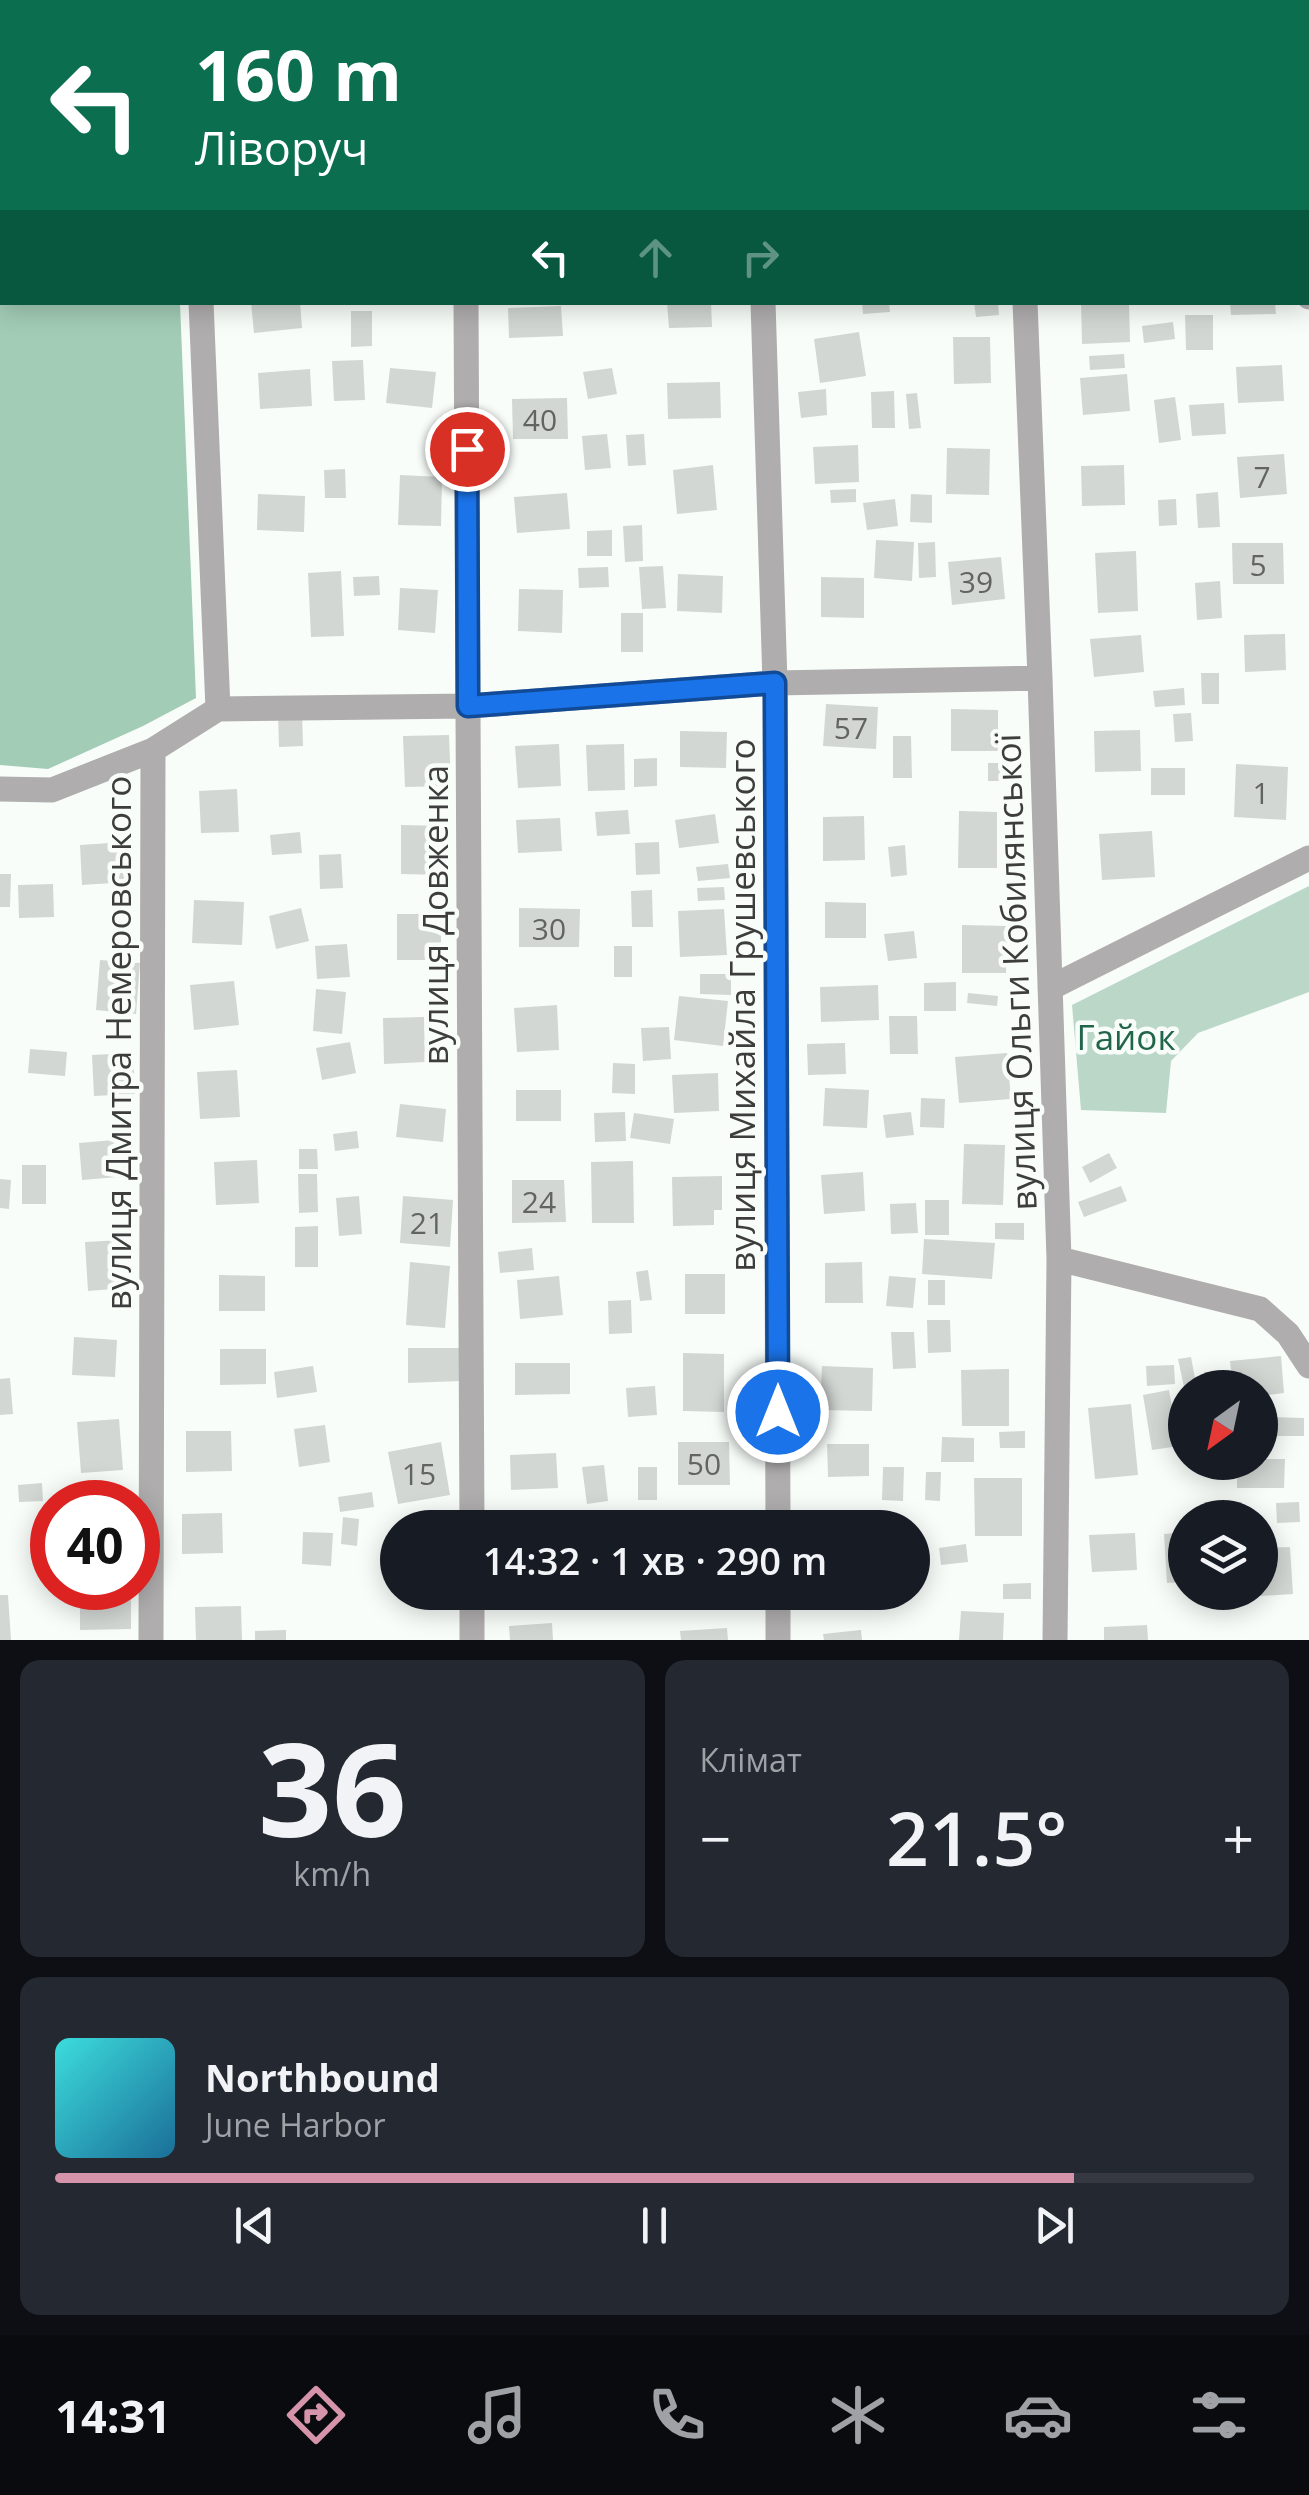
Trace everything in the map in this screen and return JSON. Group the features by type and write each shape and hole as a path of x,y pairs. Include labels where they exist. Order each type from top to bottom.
{"street":[{"path":"201,305 218,708 468,706 775,683 1040,678"},
{"name":"вулиця Довженка","path":"466,305 472,1510"},
{"name":"вулиця Михайла Грушевського","path":"763,305 775,683 778,1510"},
{"name":"вулиця Ольги Кобилянської","path":"1025,305 1059,1259 1055,1640"},
{"name":"вулиця Дмитра Немеровського","path":"151,1640 153,750 218,708"},
{"path":"0,789 52,790 153,750"},
{"path":"1050,988 1309,858"},
{"path":"1059,1259 1260,1308 1288,1334 1309,1366"},
{"path":"472,1610 472,1640"},
{"path":"778,1610 778,1640"}],"green space":[{"path":"0,305 180,305 196,698 48,769 0,765"},
{"name":"Гайок","path":"1309,886 1309,992 1198,1033 1171,1061 1166,1113 1081,1110 1072,1005"}],"building":[{"path":"251,305 300,305 302,328 254,333"},
{"path":"667,305 711,305 712,327 669,328"},
{"path":"862,305 889,305 890,312 863,314"},
{"path":"974,305 998,305 999,315 976,317"},
{"path":"1081,305 1129,305 1130,342 1082,344"},
{"path":"1230,305 1275,305 1276,314 1231,315"},
{"path":"561,306 563,336 509,338 508,308"},
{"path":"351,311 372,311 372,346 351,347"},
{"path":"1185,315 1213,315 1213,350 1186,350"},
{"path":"1173,322 1175,339 1144,343 1142,326"},
{"path":"859,332 866,376 820,383 814,339"},
{"path":"953,337 990,337 991,383 954,384"},
{"path":"1124,354 1125,368 1090,370 1089,356"},
{"path":"363,360 365,400 334,401 332,361"},
{"path":"1282,365 1284,401 1238,403 1236,367"},
{"path":"390,368 436,372 432,408 386,403"},
{"path":"612,368 617,394 588,399 583,372"},
{"path":"310,369 312,406 260,409 258,373"},
{"path":"1127,374 1130,411 1083,415 1080,378"},
{"path":"720,382 721,418 668,419 667,383"},
{"path":"826,389 827,415 801,418 798,392"},
{"path":"894,391 895,428 872,428 871,392"},
{"path":"917,393 921,428 909,429 906,394"},
{"path":"1175,397 1181,440 1159,443 1154,400"},
{"path":"567,398 568,439 513,439 512,399"},
{"path":"1224,403 1226,434 1192,436 1189,405"},
{"path":"607,434 611,468 585,470 582,436"},
{"path":"644,434 646,465 628,466 626,435"},
{"path":"858,445 859,482 815,484 813,447"},
{"path":"947,448 990,449 989,495 946,494"},
{"path":"1284,454 1287,494 1240,498 1237,457"},
{"path":"713,465 717,510 677,514 673,470"},
{"path":"1124,465 1125,505 1082,506 1081,466"},
{"path":"345,469 346,498 325,498 324,470"},
{"path":"400,475 442,477 441,526 398,525"},
{"path":"856,489 856,502 831,503 830,490"},
{"path":"1218,492 1220,527 1198,528 1196,494"},
{"path":"567,493 570,529 517,533 514,497"},
{"path":"258,494 305,496 304,532 257,530"},
{"path":"911,494 932,495 932,523 910,522"},
{"path":"895,499 898,526 867,530 863,503"},
{"path":"1176,499 1177,525 1159,526 1158,500"},
{"path":"642,525 643,561 625,562 623,526"},
{"path":"612,530 612,556 587,556 587,531"},
{"path":"876,540 914,542 912,581 874,578"},
{"path":"935,542 936,577 919,578 918,543"},
{"path":"1232,543 1283,543 1284,584 1233,584"},
{"path":"1136,551 1138,611 1098,613 1095,553"},
{"path":"1001,557 1005,599 952,605 948,562"},
{"path":"663,566 666,608 642,609 639,567"},
{"path":"608,567 609,587 579,588 578,568"},
{"path":"341,571 344,636 311,637 308,573"},
{"path":"678,574 723,576 722,613 677,611"},
{"path":"379,576 380,595 354,596 353,577"},
{"path":"821,577 864,578 864,618 821,617"},
{"path":"1220,581 1222,618 1197,620 1195,583"},
{"path":"400,588 438,590 435,633 398,630"},
{"path":"519,589 563,590 562,633 518,631"},
{"path":"621,613 643,613 643,652 621,652"},
{"path":"1285,634 1286,670 1245,672 1244,635"},
{"path":"1141,635 1144,672 1094,677 1090,639"},
{"path":"1201,673 1219,673 1219,704 1202,704"},
{"path":"1184,688 1185,705 1155,707 1153,691"},
{"path":"826,704 878,707 876,749 823,746"},
{"path":"951,709 998,710 998,751 951,751"},
{"path":"302,711 303,746 279,747 278,712"},
{"path":"1191,713 1193,741 1175,742 1173,714"},
{"path":"1140,730 1141,771 1095,772 1094,731"},
{"path":"680,731 727,732 726,768 680,767"},
{"path":"449,735 451,786 405,787 403,736"},
{"path":"893,736 911,736 912,778 893,778"},
{"path":"559,744 561,786 518,788 515,746"},
{"path":"624,744 625,790 588,791 586,745"},
{"path":"657,758 657,786 634,787 634,759"},
{"path":"988,763 1015,763 1015,781 988,781"},
{"path":"1236,764 1288,767 1286,820 1234,817"},
{"path":"1151,768 1185,768 1185,795 1151,795"},
{"path":"237,789 239,832 201,833 199,791"},
{"path":"628,810 630,834 597,836 595,812"},
{"path":"959,811 997,812 997,868 958,868"},
{"path":"715,814 719,843 679,848 675,820"},
{"path":"864,816 865,860 823,861 823,817"},
{"path":"560,818 562,851 518,853 516,820"},
{"path":"401,825 445,826 444,875 401,874"},
{"path":"1152,831 1155,877 1102,880 1099,834"},
{"path":"300,832 302,853 272,855 270,835"},
{"path":"125,842 128,882 82,885 80,845"},
{"path":"659,842 660,874 636,875 635,843"},
{"path":"905,845 907,875 891,877 888,847"},
{"path":"341,854 343,888 320,889 319,855"},
{"path":"728,864 730,878 698,881 696,867"},
{"path":"0,874 11,874 10,907 0,907"},
{"path":"53,884 54,917 19,918 18,885"},
{"path":"724,887 725,900 698,901 697,888"},
{"path":"652,890 653,927 632,927 631,891"},
{"path":"194,900 244,902 242,945 192,943"},
{"path":"825,902 866,903 866,938 825,938"},
{"path":"301,908 309,941 276,949 269,916"},
{"path":"519,908 580,909 579,947 519,947"},
{"path":"724,909 727,955 680,957 678,911"},
{"path":"397,914 441,914 441,960 397,960"},
{"path":"962,925 1007,926 1006,973 962,973"},
{"path":"914,931 917,958 888,961 884,934"},
{"path":"347,944 350,977 317,979 315,946"},
{"path":"614,946 632,946 632,977 614,977"},
{"path":"100,960 140,963 136,1014 96,1010"},
{"path":"700,974 731,974 731,995 700,994"},
{"path":"234,981 239,1025 194,1030 190,985"},
{"path":"956,982 956,1011 924,1011 924,983"},
{"path":"878,985 879,1020 821,1022 820,987"},
{"path":"316,989 346,992 342,1034 313,1031"},
{"path":"968,993 998,996 997,1006 967,1003"},
{"path":"679,996 728,1001 723,1046 674,1040"},
{"path":"557,1005 559,1050 517,1052 514,1008"},
{"path":"889,1016 917,1016 918,1054 890,1054"},
{"path":"424,1017 425,1062 384,1064 383,1018"},
{"path":"669,1027 671,1059 643,1061 641,1028"},
{"path":"350,1042 356,1073 322,1080 316,1048"},
{"path":"845,1043 846,1074 808,1075 807,1044"},
{"path":"30,1049 67,1052 65,1076 28,1073"},
{"path":"133,1053 135,1094 94,1096 92,1055"},
{"path":"1007,1053 1011,1099 959,1103 955,1057"},
{"path":"613,1063 635,1064 635,1094 612,1093"},
{"path":"237,1070 240,1117 200,1119 197,1072"},
{"path":"718,1073 719,1111 674,1113 672,1075"},
{"path":"825,1088 869,1090 867,1128 823,1126"},
{"path":"516,1090 561,1090 561,1121 516,1121"},
{"path":"921,1098 945,1099 944,1128 920,1127"},
{"path":"400,1104 446,1109 443,1142 396,1137"},
{"path":"625,1112 626,1141 595,1142 594,1113"},
{"path":"911,1112 914,1135 886,1138 883,1115"},
{"path":"634,1113 674,1119 670,1144 630,1138"},
{"path":"357,1131 359,1148 335,1151 333,1134"},
{"path":"126,1139 129,1176 82,1180 79,1143"},
{"path":"964,1144 1005,1145 1003,1205 962,1204"},
{"path":"299,1149 317,1149 318,1169 299,1169"},
{"path":"1109,1153 1117,1168 1090,1183 1082,1167"},
{"path":"257,1160 259,1203 216,1205 214,1162"},
{"path":"633,1161 634,1223 592,1223 591,1162"},
{"path":"22,1165 46,1165 46,1204 22,1204"},
{"path":"863,1172 865,1211 824,1214 821,1175"},
{"path":"298,1174 317,1174 318,1212 299,1213"},
{"path":"722,1176 722,1210 714,1210 714,1225 673,1226 672,1177"},
{"path":"0,1179 11,1180 9,1209 0,1208"},
{"path":"512,1180 564,1180 566,1222 512,1223"},
{"path":"1121,1186 1127,1201 1084,1217 1078,1202"},
{"path":"359,1196 362,1234 339,1236 336,1198"},
{"path":"403,1196 453,1200 450,1247 400,1243"},
{"path":"925,1200 949,1200 949,1235 925,1235"},
{"path":"916,1203 918,1233 891,1234 890,1204"},
{"path":"995,1223 1024,1223 1024,1240 995,1239"},
{"path":"318,1226 318,1267 295,1267 295,1227"},
{"path":"924,1239 995,1243 992,1279 922,1274"},
{"path":"122,1240 126,1288 88,1291 85,1242"},
{"path":"532,1248 534,1270 500,1273 498,1252"},
{"path":"410,1262 450,1266 445,1328 406,1325"},
{"path":"862,1262 863,1303 825,1303 825,1263"},
{"path":"648,1270 652,1300 640,1301 636,1272"},
{"path":"685,1274 725,1274 725,1314 685,1314"},
{"path":"219,1275 265,1276 265,1311 219,1311"},
{"path":"559,1276 563,1315 520,1319 517,1280"},
{"path":"889,1276 916,1278 913,1308 886,1306"},
{"path":"928,1280 945,1280 945,1305 928,1305"},
{"path":"631,1300 632,1333 609,1334 608,1301"},
{"path":"927,1320 950,1320 951,1352 928,1353"},
{"path":"891,1332 914,1332 916,1368 893,1369"},
{"path":"74,1337 117,1340 115,1377 72,1375"},
{"path":"408,1348 459,1348 460,1381 408,1383"},
{"path":"220,1349 266,1349 266,1384 220,1385"},
{"path":"683,1353 724,1354 724,1412 683,1411"},
{"path":"1281,1356 1284,1393 1278,1394 1278,1370 1231,1370 1230,1361"},
{"path":"1191,1357 1193,1370 1180,1370 1178,1359"},
{"path":"515,1363 570,1363 570,1394 515,1395"},
{"path":"1174,1365 1174,1370 1168,1370 1168,1384 1147,1386 1146,1366"},
{"path":"313,1366 317,1392 277,1398 274,1372"},
{"path":"822,1366 873,1368 872,1411 820,1410"},
{"path":"1009,1369 1009,1426 962,1426 961,1370"},
{"path":"10,1378 13,1414 0,1415 0,1379"},
{"path":"655,1386 657,1415 628,1417 626,1388"},
{"path":"1168,1390 1168,1448 1152,1450 1143,1395"},
{"path":"1131,1404 1138,1475 1095,1479 1088,1408"},
{"path":"1278,1417 1304,1418 1304,1436 1278,1436"},
{"path":"119,1419 123,1470 81,1473 77,1422"},
{"path":"325,1425 330,1462 299,1467 294,1429"},
{"path":"186,1431 231,1431 232,1471 186,1472"},
{"path":"1025,1431 1025,1448 1000,1448 999,1432"},
{"path":"942,1437 974,1438 974,1462 941,1462"},
{"path":"441,1442 450,1495 398,1504 388,1452"},
{"path":"678,1442 729,1442 730,1485 678,1485"},
{"path":"827,1444 869,1444 869,1476 828,1477"},
{"path":"556,1453 558,1488 511,1490 510,1455"},
{"path":"1278,1459 1285,1459 1284,1488 1237,1488 1237,1480 1278,1480"},
{"path":"604,1465 608,1501 587,1504 582,1467"},
{"path":"638,1467 657,1467 657,1500 638,1500"},
{"path":"883,1467 904,1467 903,1501 882,1500"},
{"path":"926,1472 941,1472 940,1501 925,1500"},
{"path":"974,1478 1022,1478 1022,1536 975,1536"},
{"path":"30,1484 30,1502 19,1502 18,1485"},
{"path":"372,1492 374,1507 340,1512 338,1497"},
{"path":"1299,1502 1300,1522 1278,1523 1278,1503"},
{"path":"222,1513 223,1553 182,1554 182,1514"},
{"path":"343,1517 359,1519 357,1546 341,1544"},
{"path":"303,1532 333,1533 331,1566 302,1564"},
{"path":"1135,1533 1137,1570 1092,1572 1089,1535"},
{"path":"1164,1534 1168,1534 1168,1583 1167,1583"},
{"path":"966,1544 968,1562 941,1565 939,1548"},
{"path":"1278,1547 1290,1547 1293,1594 1278,1595"},
{"path":"1031,1583 1031,1599 1003,1599 1003,1584"},
{"path":"0,1595 8,1595 11,1640 0,1640"},
{"path":"241,1606 242,1640 196,1640 195,1607"},
{"path":"80,1610 131,1610 131,1629 80,1630"},
{"path":"961,1611 1004,1613 1003,1640 959,1640"},
{"path":"552,1623 553,1640 510,1640 509,1626"},
{"path":"1147,1625 1148,1640 1104,1640 1104,1627"},
{"path":"727,1628 728,1640 681,1640 680,1631"},
{"path":"286,1630 286,1640 255,1640 255,1631"},
{"path":"861,1630 862,1640 824,1640 823,1634"}],"route":[{"path":"467,449 468,706 775,683 778,1412"}]}
